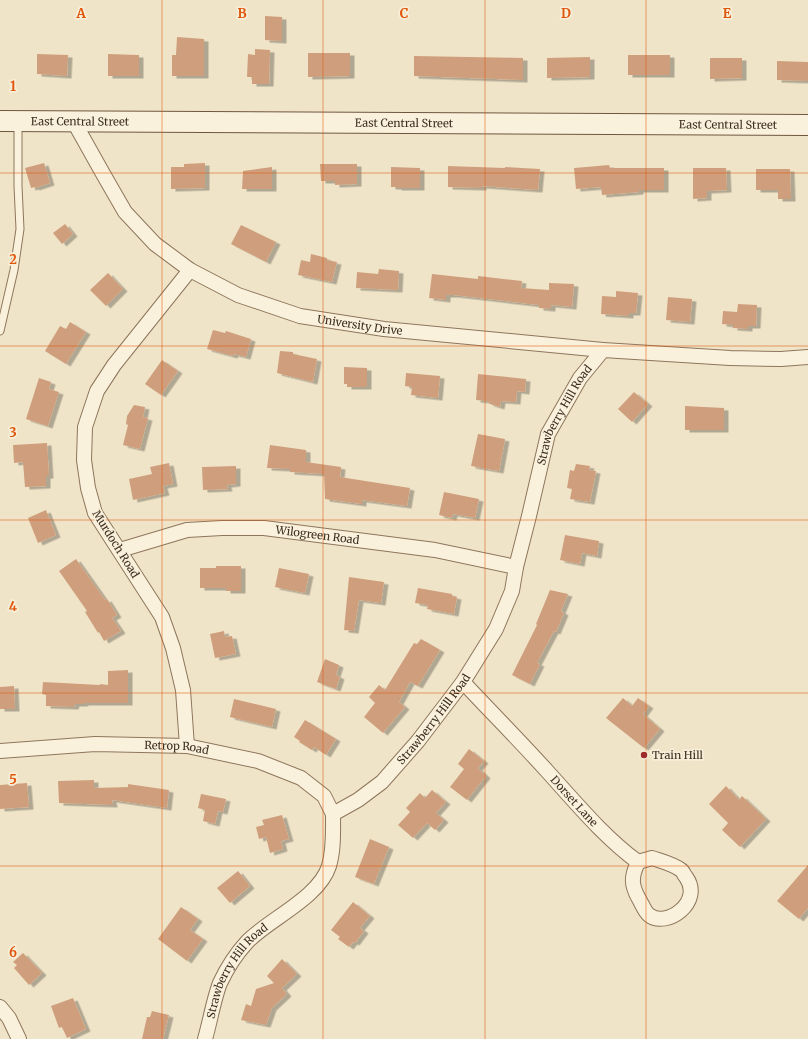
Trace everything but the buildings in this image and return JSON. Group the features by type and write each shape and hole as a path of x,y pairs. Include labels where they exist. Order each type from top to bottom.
{"main road":[{"name":"East Central Street","path":"9,121 808,125"}],"street":[{"name":"University Drive","path":"74,122 126,212 155,244 190,270 238,295 300,316 384,329 603,350 730,358 781,359 808,357"},
{"name":"Murdoch Road","path":"187,746 183,690 173,648 162,617 95,513 90,495 84,460 85,427 97,391 114,365 190,270"},
{"name":"Strawberry Hill Road","path":"205,1039 220,983 233,960 248,941 302,900 319,883 329,866 333,844 333,814 358,800 382,782 418,740 463,682 496,630 512,591 516,566 548,434 580,378 603,350"},
{"name":"Wilogreen Road","path":"120,550 187,530 264,528 436,550 516,566"},
{"name":"Dorset Lane","path":"463,682 588,816 626,853 638,862"},
{"name":"Retrop Road","path":"0,751 95,744 187,746 258,761 301,778 324,796 333,814"},
{"path":"652,858 681,870 690,883 691,895 686,906 677,914 659,919 648,915 634,890 633,874 638,862 652,858"},
{"path":"0,1007 9,1018 19,1039"}],"lane":[{"path":"0,331 14,270 20,229 18,186 9,121"}],"place":[{"name":"Train Hill","path":"644,755"}]}
